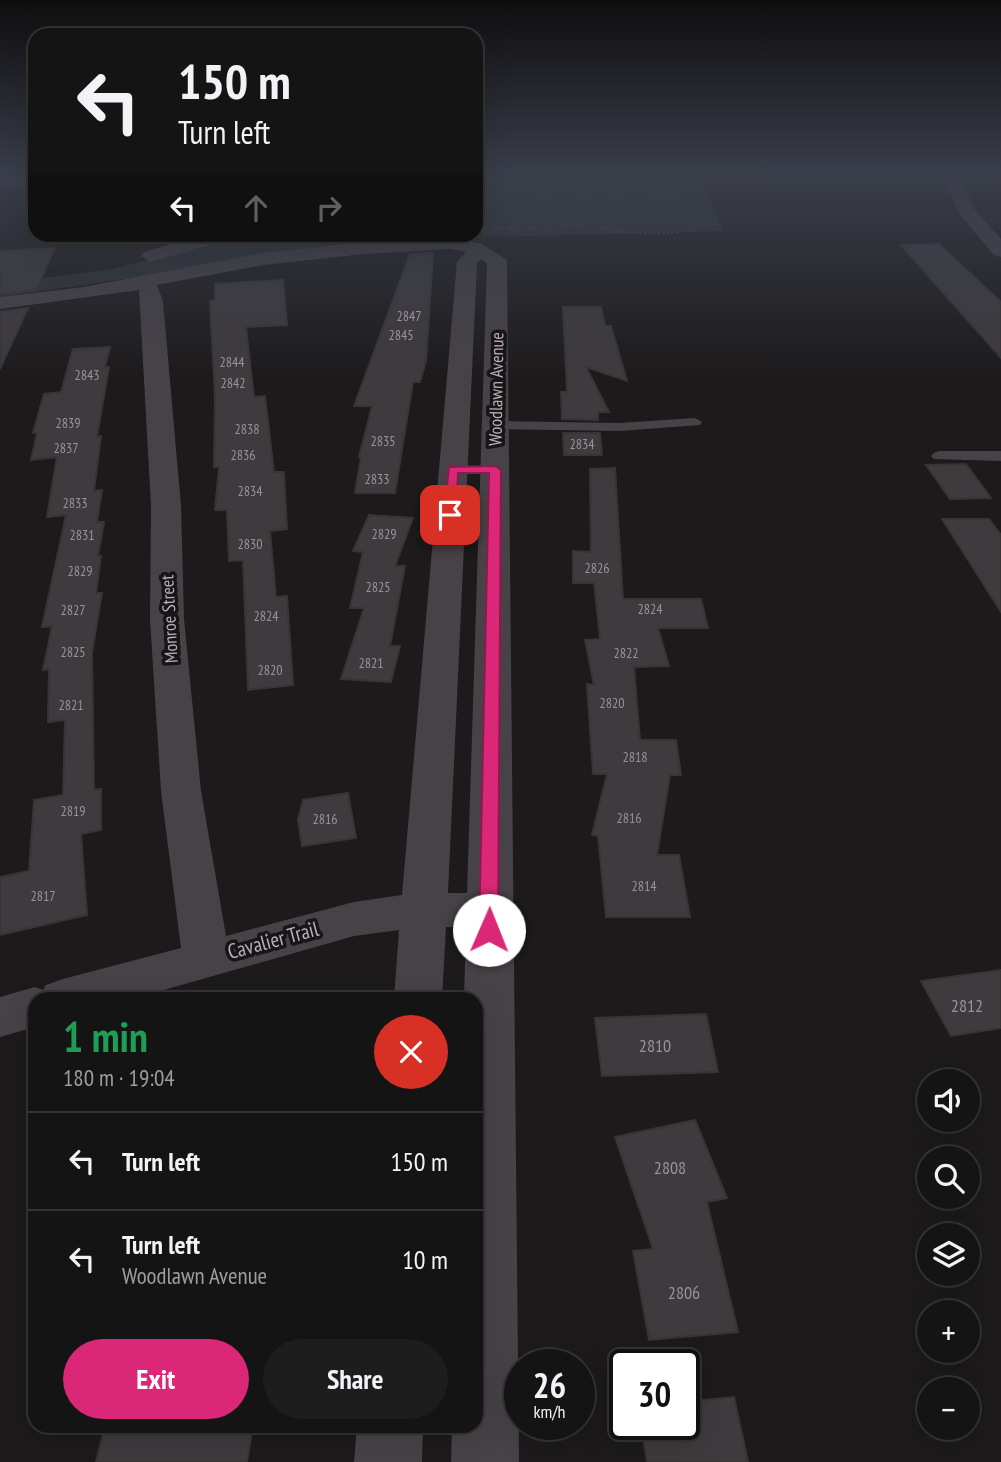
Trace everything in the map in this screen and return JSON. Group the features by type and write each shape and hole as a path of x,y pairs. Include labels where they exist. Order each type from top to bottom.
{"street":[{"path":"0,303 84,293 207,242"},
{"path":"137,271 220,265 305,253 436,243 464,245 471,242"},
{"name":"Woodlawn Avenue","path":"418,992 467,262 479,242"},
{"name":"Woodlawn Avenue","path":"485,242 497,260 485,1462"},
{"name":"Monroe Street","path":"137,271 149,288 152,302 166,506 167,619 181,791 206,958"},
{"path":"453,469 495,470"},
{"name":"Cavalier Trail","path":"87,992 354,919 424,909 489,911"},
{"path":"0,1017 28,1009"},
{"path":"388,1462 390,1433"}],"lane":[{"path":"496,425 620,427 695,422"},
{"path":"939,456 1001,456"}],"shaded area":[{"path":"216,242 380,242 0,297 0,284 112,269"}],"building":[{"path":"939,244 1001,302 1001,358 901,245"},
{"path":"55,248 36,290 0,294 0,251"},
{"path":"433,253 426,361 420,382 413,382 395,493 355,493 359,457 372,406 354,406 410,254"},
{"path":"283,280 287,325 246,327 254,397 265,396 274,472 284,472 287,529 270,531 276,597 287,596 293,685 248,690 243,560 229,561 227,510 215,510 219,467 214,467 215,398 210,301 215,301 215,284"},
{"path":"563,307 601,307 605,326 611,326 627,381 586,367 609,412 598,412 598,420 562,419 561,392 567,392"},
{"path":"28,308 0,369 0,312"},
{"path":"110,347 97,437 101,436 94,491 102,490 97,522 104,522 98,556 101,556 96,593 102,593 92,653 94,790 101,789 101,830 81,834 87,915 0,935 0,877 29,871 34,800 63,795 65,720 48,722 49,669 43,670 52,626 42,627 66,515 47,517 57,457 31,460 37,433 33,433 44,394 61,392 73,349"},
{"path":"563,433 600,433 602,455 564,455"},
{"path":"966,464 991,498 950,499 926,465"},
{"path":"615,468 623,599 701,599 708,628 658,628 669,666 634,667 640,740 676,740 681,775 670,775 657,855 679,855 690,917 606,917 598,836 592,835 607,774 593,774 587,684 594,685 585,640 600,639 594,583 573,583 573,551 591,552 590,469"},
{"path":"369,515 413,518 395,566 405,566 390,646 400,646 391,682 341,679 364,608 350,608 363,552 353,551"},
{"path":"942,519 989,519 1001,535 1001,612"},
{"path":"348,793 356,838 302,846 298,820 303,800"},
{"path":"1001,970 1001,1028 951,1036 921,981"},
{"path":"706,1014 718,1072 602,1076 595,1018"},
{"path":"695,1120 727,1198 707,1202 738,1332 649,1340 633,1251 653,1249 615,1137"},
{"path":"734,1397 748,1462 647,1462 644,1440 700,1440 700,1400"},
{"path":"103,1433 252,1433 247,1462 96,1462"}],"route":[{"path":"450,515 453,469 495,470 489,930"}]}
